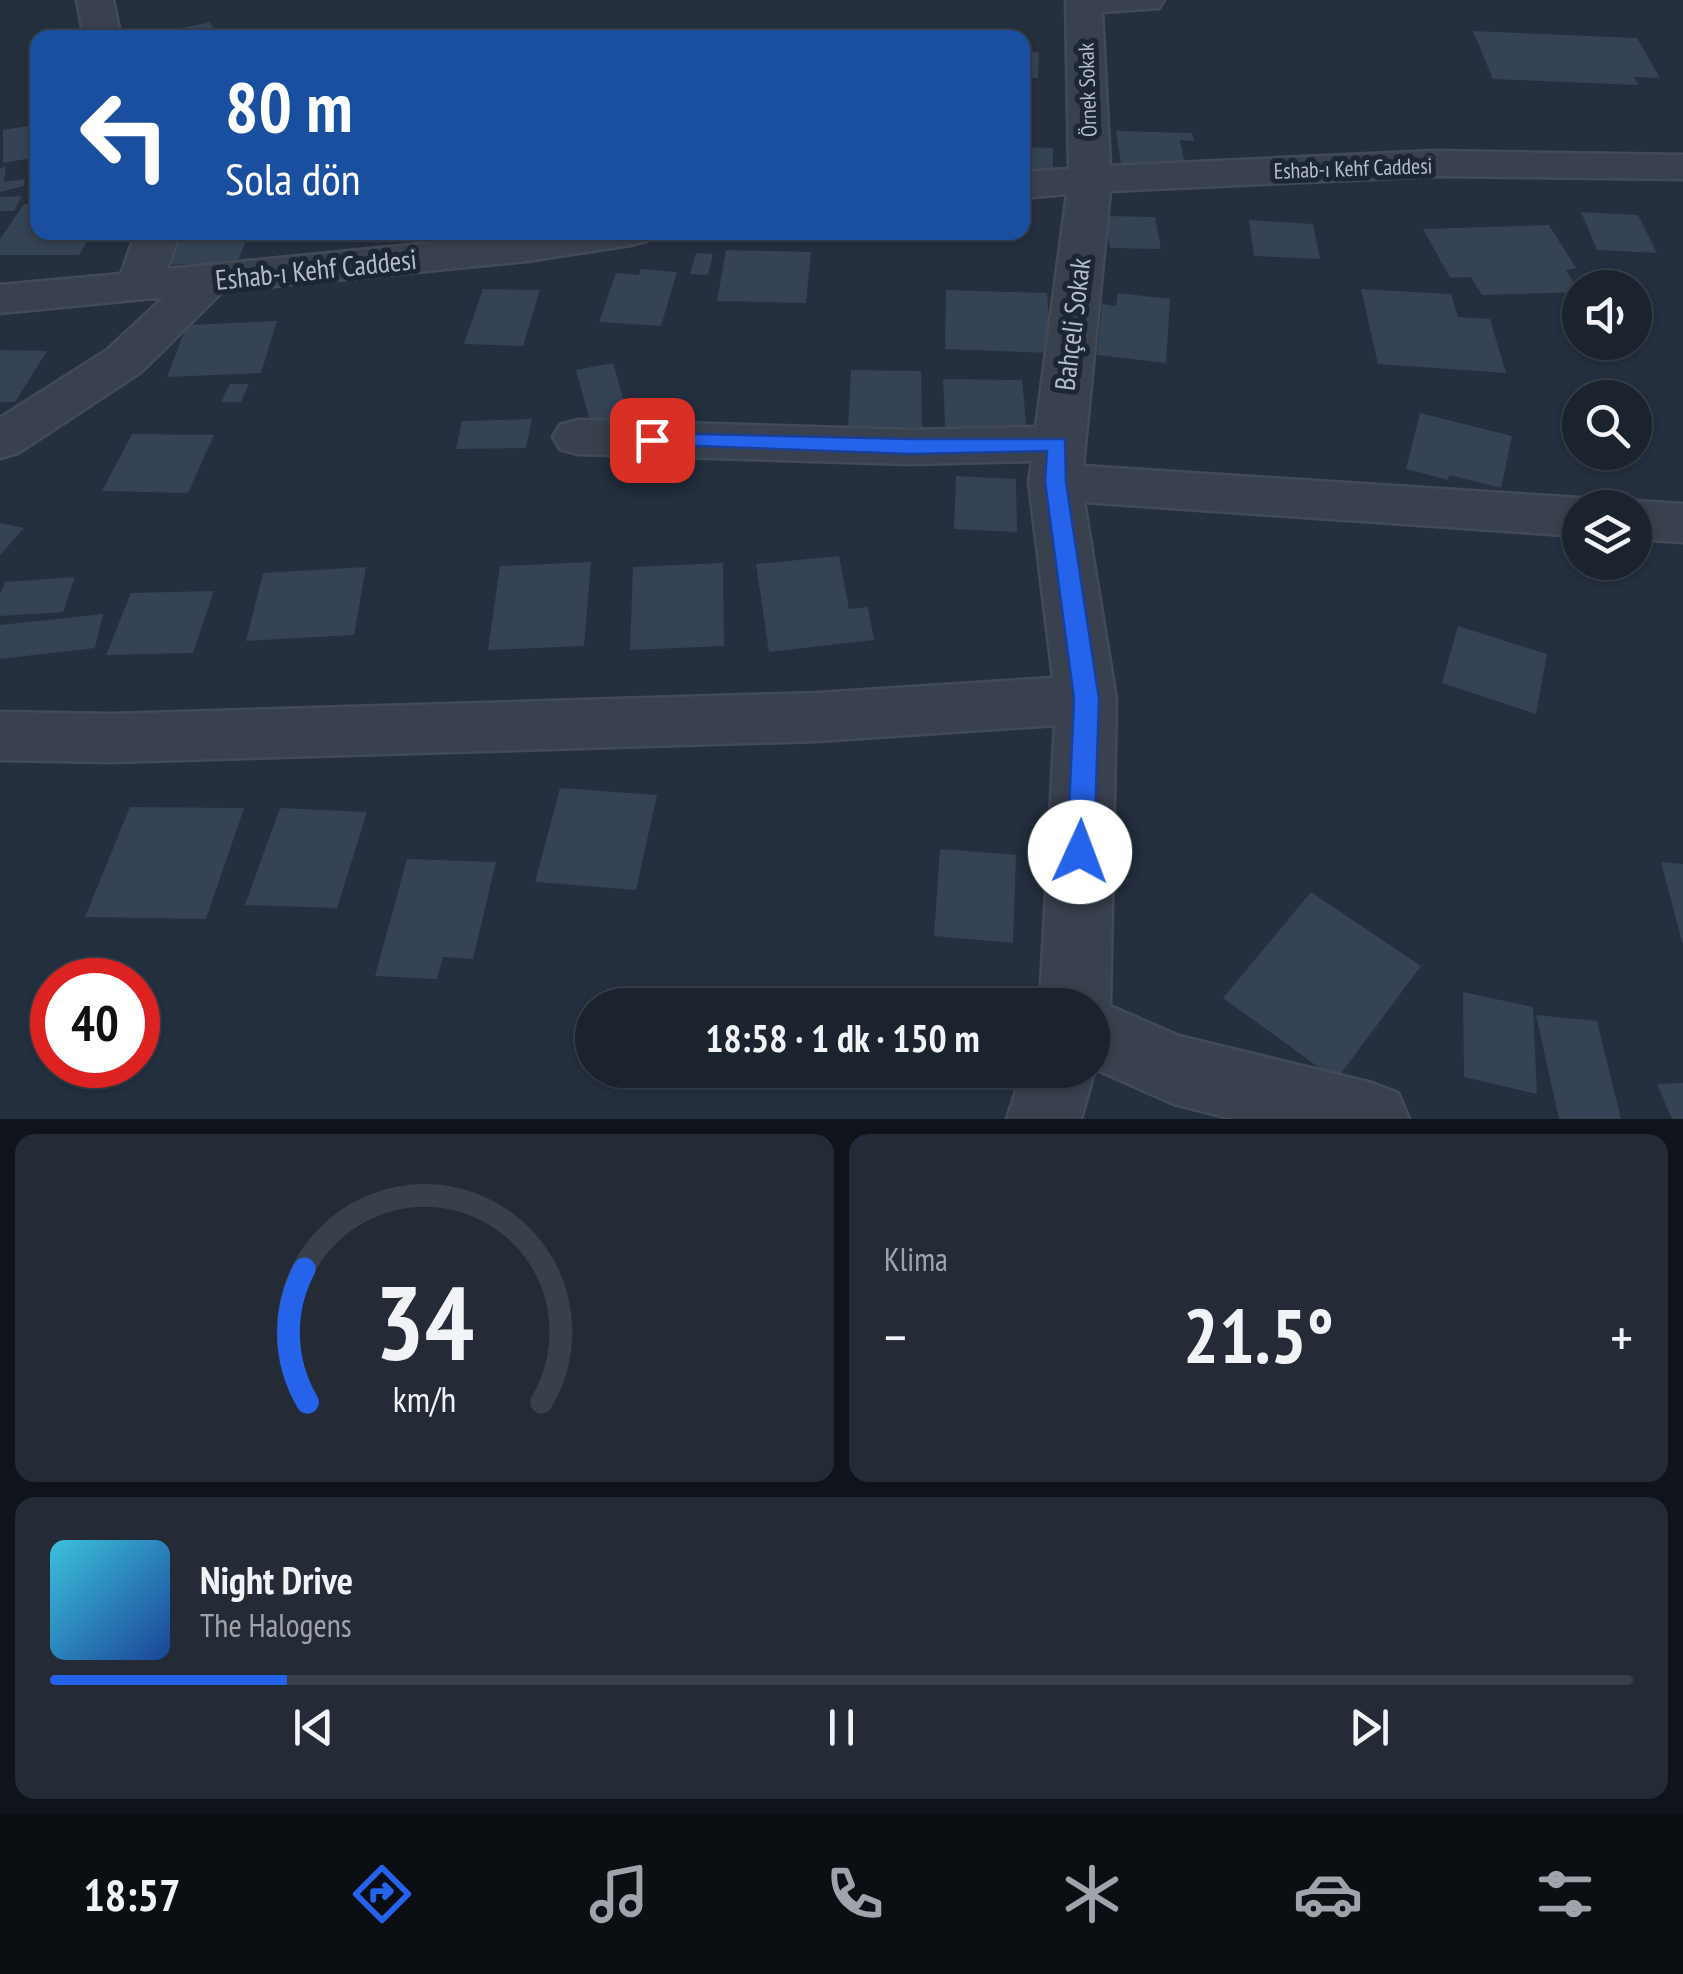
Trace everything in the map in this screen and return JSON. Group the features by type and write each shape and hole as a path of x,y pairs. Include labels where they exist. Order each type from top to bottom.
{"street":[{"path":"95,0 101,30"},
{"path":"1085,1 1146,0"},
{"name":"Örnek Sokak","path":"1085,1 1090,180"},
{"name":"Eshab-ı Kehf Caddesi","path":"1030,184 1408,165 1588,162 1683,167"},
{"name":"Bahçeli Sokak","path":"1075,988 1086,699 1057,462 1090,180"},
{"path":"139,286 155,240"},
{"name":"Eshab-ı Kehf Caddesi","path":"0,299 578,240"},
{"path":"0,441 124,361 209,279"},
{"path":"578,438 911,446 1562,514"},
{"path":"1652,521 1683,524"},
{"path":"0,736 111,738 798,718 1086,699"},
{"path":"1110,1041 1174,1070 1372,1119"},
{"path":"1044,1119 1053,1088"}],"building":[{"path":"210,22 214,30 173,30"},
{"path":"1473,31 1637,38 1660,78 1634,77 1638,85 1493,79"},
{"path":"1030,51 1039,52 1038,78 1030,78"},
{"path":"29,117 30,158 3,163 3,130 29,126"},
{"path":"1116,131 1192,133 1194,141 1180,140 1185,166 1121,164"},
{"path":"1030,147 1053,148 1053,177 1030,176"},
{"path":"6,167 4,182 25,179 24,186 0,192 0,168"},
{"path":"22,196 14,211 0,211 0,197"},
{"path":"24,204 30,204 30,240 88,240 79,255 0,255 0,239"},
{"path":"1581,212 1638,215 1657,253 1597,250"},
{"path":"1104,216 1155,217 1161,249 1110,248"},
{"path":"1249,220 1313,224 1320,259 1254,256"},
{"path":"1549,225 1576,268 1562,270 1562,293 1482,295 1471,277 1450,278 1423,229"},
{"path":"169,240 246,240 237,263 158,265"},
{"path":"726,250 811,252 806,303 717,301"},
{"path":"696,253 713,254 708,275 690,274"},
{"path":"640,269 677,272 661,326 599,322 616,273 639,275"},
{"path":"483,289 540,290 523,346 464,344"},
{"path":"1361,289 1451,294 1458,317 1490,319 1506,373 1378,364"},
{"path":"946,290 1047,293 1051,353 945,349"},
{"path":"1118,293 1170,299 1166,363 1097,355 1102,304 1116,306"},
{"path":"277,321 261,373 167,377 187,325"},
{"path":"0,350 47,351 15,402 0,402"},
{"path":"613,363 629,418 591,425 576,370"},
{"path":"851,370 921,371 922,431 848,430"},
{"path":"943,379 1022,380 1028,443 946,442"},
{"path":"230,384 249,384 241,402 221,402"},
{"path":"1420,413 1512,436 1501,488 1406,469"},
{"path":"532,419 526,448 456,449 462,421"},
{"path":"132,434 214,435 188,493 102,491"},
{"path":"956,476 1016,479 1017,532 954,529"},
{"path":"0,523 24,528 0,555"},
{"path":"839,556 849,609 868,607 874,640 769,652 756,564"},
{"path":"591,562 584,646 488,650 500,566"},
{"path":"723,563 724,646 630,650 633,567"},
{"path":"366,567 354,635 246,641 263,573"},
{"path":"75,577 63,612 0,616 0,594 5,582"},
{"path":"214,591 193,653 106,655 131,593"},
{"path":"103,614 95,648 0,659 0,625"},
{"path":"1458,626 1547,654 1536,714 1442,683"},
{"path":"560,788 657,795 636,890 535,882"},
{"path":"130,807 244,808 206,919 85,917"},
{"path":"280,808 367,812 337,908 245,905"},
{"path":"940,849 1016,855 1013,943 934,936"},
{"path":"407,859 496,862 473,959 443,957 437,979 375,976"},
{"path":"1661,862 1683,864 1683,942 1682,942"},
{"path":"1311,892 1421,966 1336,1080 1223,998"},
{"path":"1463,992 1533,1007 1537,1094 1464,1077"},
{"path":"1536,1015 1597,1021 1621,1119 1559,1119"},
{"path":"1683,1083 1683,1119 1672,1119 1657,1084"}],"route":[{"path":"652,440 911,446 1058,444 1056,482 1086,699 1080,852"}]}
